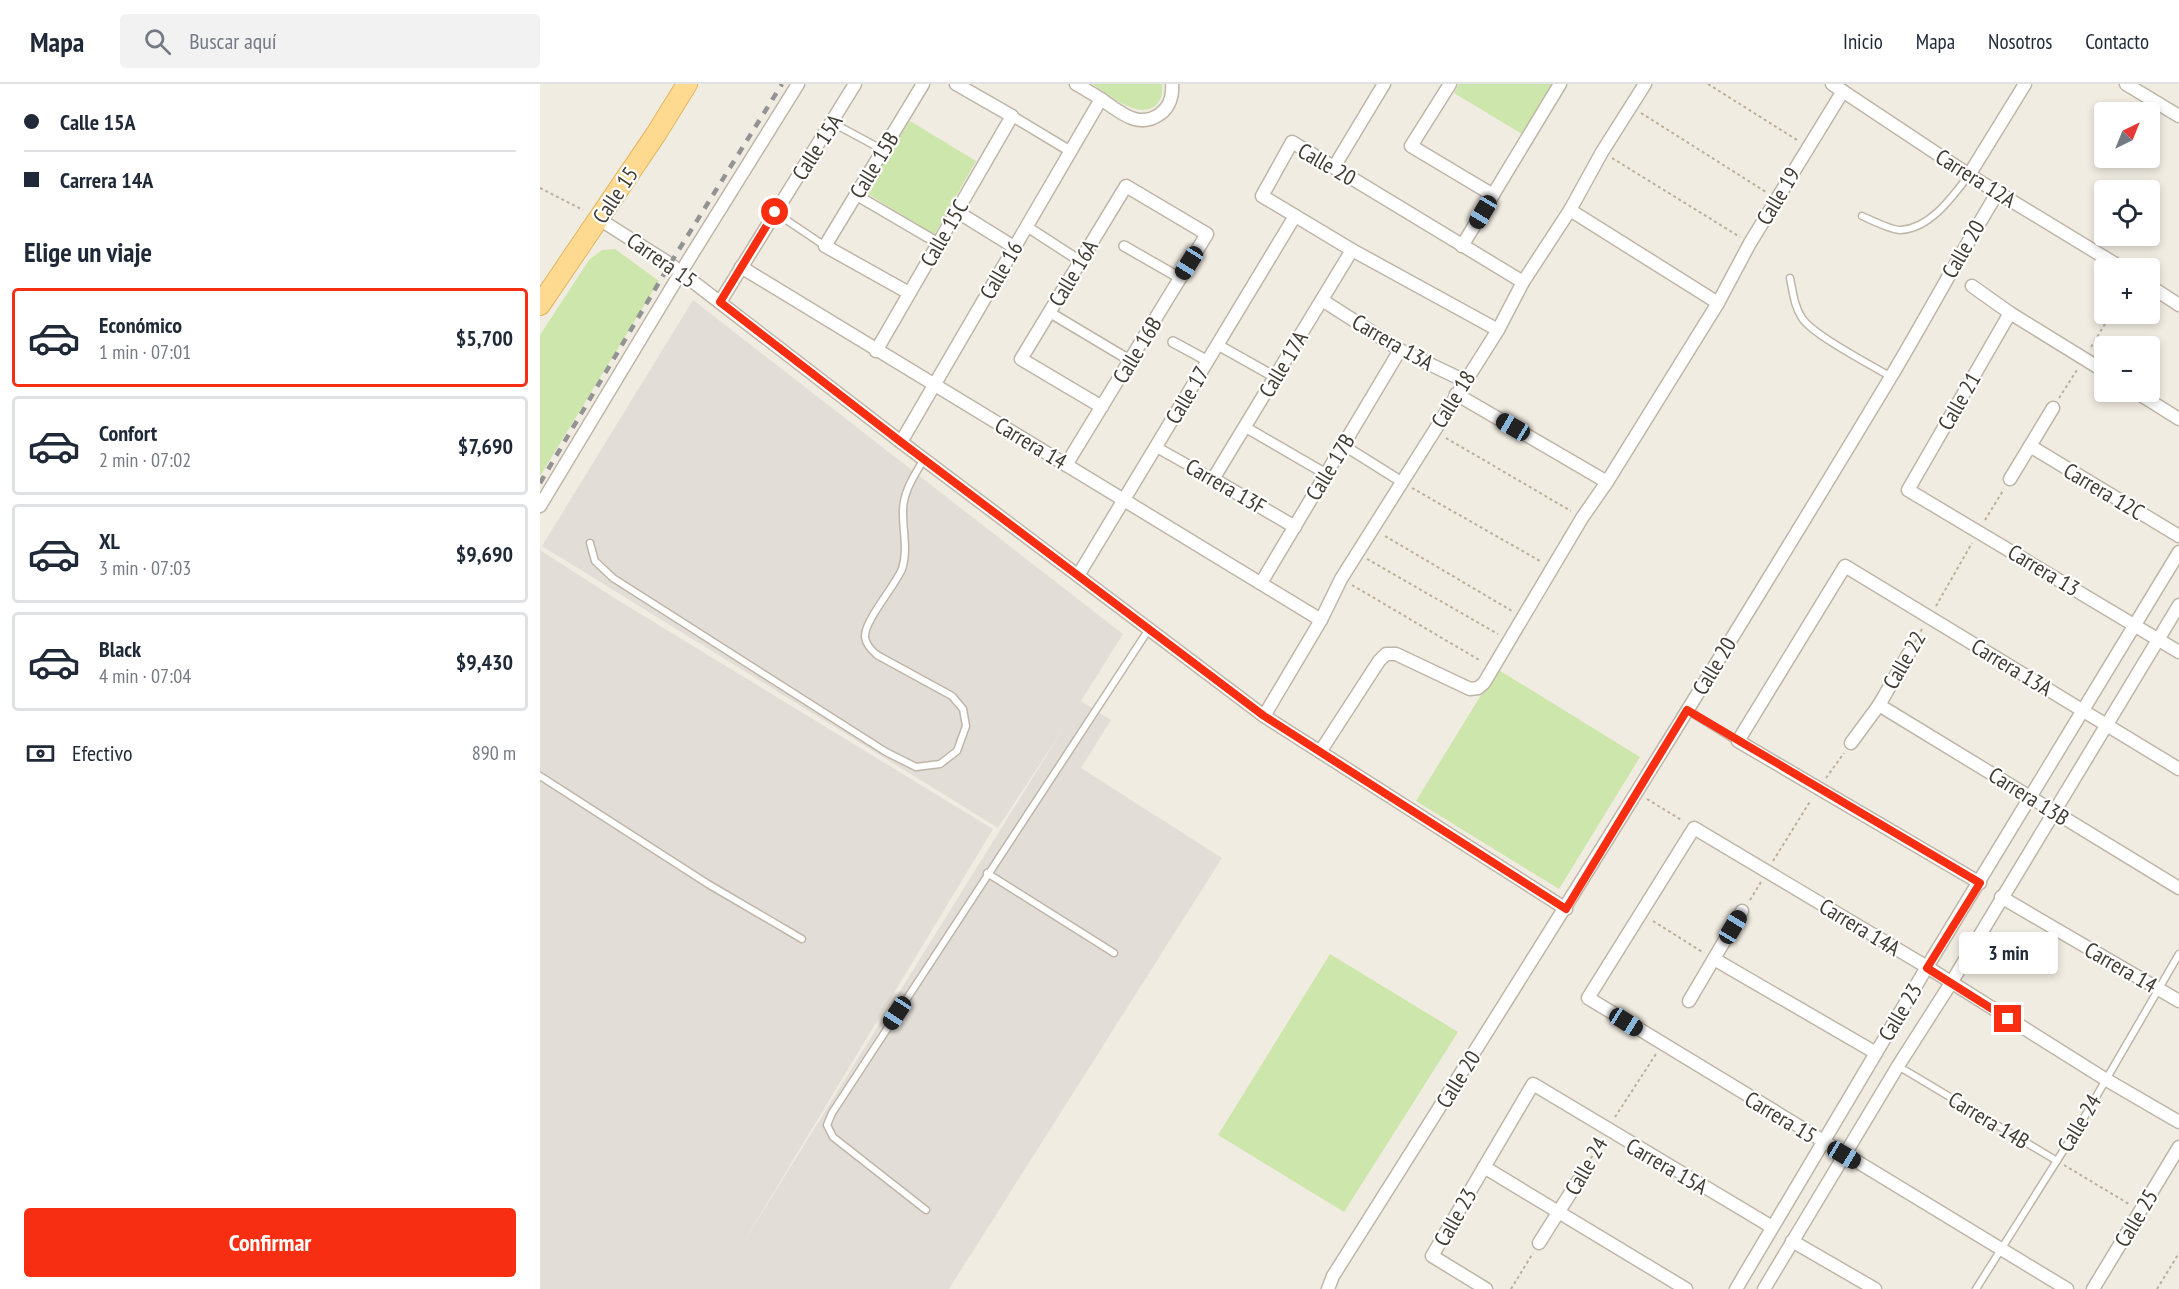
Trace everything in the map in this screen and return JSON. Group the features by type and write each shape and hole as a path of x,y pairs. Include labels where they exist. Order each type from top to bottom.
{"main road":[{"name":"Calle 15","path":"540,305 600,219 687,84"}],"street":[{"path":"540,506 798,84"},
{"name":"Calle 15A","path":"720,302 833,123 855,84"},
{"name":"Calle 15B","path":"825,246 923,84"},
{"path":"956,84 1070,151"},
{"path":"1076,84 1128,117 1147,120 1159,115 1168,106 1172,84"},
{"path":"1334,167 1384,84"},
{"path":"1450,84 1411,146 1493,195"},
{"path":"1462,246 1560,84"},
{"name":"Calle 18","path":"1264,716 1321,620 1341,579 1498,330 1524,282 1645,84"},
{"path":"1969,175 2025,84"},
{"path":"2126,84 2179,116"},
{"name":"Calle 19","path":"1607,482 1718,303 1750,243 1808,147 1838,87"},
{"name":"Carrera 12A","path":"1838,87 1969,175 2106,258"},
{"name":"Calle 16","path":"901,442 1101,99"},
{"name":"Calle 15C","path":"876,351 1012,116"},
{"name":"Calle 20","path":"1498,330 1352,250 1262,196 1292,142 1524,282"},
{"name":"Calle 16A","path":"1102,407 1021,359 1049,312 1126,186 1207,234"},
{"name":"Calle 20","path":"1328,1289 1333,1276 1566,909 1891,377 1998,192"},
{"path":"856,195 938,243"},
{"path":"1570,210 1718,303"},
{"path":"956,212 1014,247"},
{"name":"Calle 17","path":"1079,574 1295,216"},
{"name":"Carrera 15","path":"600,219 681,272 901,442 1079,574 1264,716 1566,909"},
{"path":"1026,226 1080,261"},
{"name":"Calle 16B","path":"1066,465 1207,234"},
{"path":"825,246 909,293"},
{"path":"1124,246 1180,278"},
{"name":"Calle 17A","path":"1213,479 1352,250"},
{"name":"Carrera 14","path":"741,267 1321,620"},
{"path":"1972,286 2010,313 2094,364"},
{"path":"2160,293 2179,305"},
{"name":"Carrera 13A","path":"1322,300 1400,350 1465,381"},
{"path":"1049,312 1131,361"},
{"name":"Calle 21","path":"1908,490 2010,313"},
{"path":"1173,342 1208,361"},
{"path":"1218,345 1275,377"},
{"name":"Calle 17B","path":"1261,583 1400,350"},
{"path":"1320,752 1378,661 1386,654 1396,654 1470,689 1478,688 1493,668 1582,518 1607,482 1456,394"},
{"path":"2152,402 2179,419"},
{"path":"2010,479 2053,408"},
{"path":"1245,427 1326,474"},
{"path":"1344,445 1402,482"},
{"name":"Carrera 12C","path":"2030,446 2179,536"},
{"name":"Carrera 13F","path":"1156,447 1294,527"},
{"name":"Carrera 13","path":"1908,490 2179,652"},
{"name":"Calle 23","path":"1736,1289 1822,1142 2179,552"},
{"name":"Carrera 13A","path":"1738,741 1845,566 2179,769"},
{"name":"Calle 23","path":"1764,1289 2179,605"},
{"name":"Calle 22","path":"1851,743 1879,705 1909,653"},
{"name":"Carrera 13B","path":"1879,705 2179,888"},
{"path":"1738,741 1980,883"},
{"path":"1641,914 1694,828"},
{"name":"Carrera 14A","path":"1694,828 2179,1122"},
{"name":"Carrera 14","path":"2001,897 2179,1001"},
{"path":"1689,1001 1742,911"},
{"name":"Carrera 15","path":"1641,914 1588,998 2067,1289"},
{"path":"1714,959 1876,1053"},
{"name":"Calle 23","path":"1486,1289 1432,1256 1533,1084"},
{"name":"Carrera 15A","path":"1533,1084 1772,1227"},
{"name":"Calle 25","path":"2093,1289 2179,1147"},
{"path":"1484,1167 1686,1289"},
{"name":"Calle 24","path":"1539,1243 1578,1181"},
{"path":"1792,1241 1875,1289"}],"lane":[{"path":"833,123 883,150"},
{"path":"1862,216 1900,231 1924,223 1950,200 1969,175"},
{"path":"775,212 825,246"},
{"path":"1790,278 1795,306 1803,320 1815,331 1891,377"},
{"path":"590,543 595,561 613,579 656,607 886,752 916,767 940,764 957,751 966,726 963,709 952,696 877,656 868,647 865,636 868,625 903,566 904,498 909,484 924,459"},
{"path":"926,1210 833,1137 827,1125 832,1113 987,873 1149,628"},
{"path":"1687,710 1738,741"},
{"path":"540,776 708,884 802,939"},
{"path":"987,873 1114,953"},
{"name":"Calle 24","path":"1976,1289 2057,1161 2179,954"},
{"name":"Carrera 14B","path":"1898,1066 2057,1161"}],"path":[{"path":"1708,84 1808,147"},
{"path":"1631,107 1777,199"},
{"path":"1602,152 1750,243"},
{"path":"540,188 600,219"},
{"path":"2053,408 2105,324"},
{"path":"1433,430 1582,518"},
{"name":"Calle 22","path":"1909,653 2010,479"},
{"path":"1402,482 1553,568"},
{"path":"1372,529 1522,617"},
{"path":"1357,554 1509,640"},
{"path":"1341,579 1493,668"},
{"path":"1742,911 1818,789 1851,743"},
{"path":"1637,792 1694,828"},
{"path":"1641,914 1714,959"},
{"name":"Calle 24","path":"1578,1181 1607,1130 1663,1044"},
{"path":"2057,1161 2141,1211"},
{"path":"1511,1289 1539,1243"},
{"path":"2157,1289 2179,1253"}],"shaded area":[{"path":"693,300 1123,634 1081,701 1111,720 1081,768 1222,858 949,1289 540,1289 540,550 616,599 993,829 740,1248 1063,729 998,828 542,546"}],"green space":[{"path":"1092,84 1162,84 1162,93 1155,106 1140,110 1123,104"},
{"path":"1459,84 1552,84 1522,134 1454,93"},
{"path":"910,121 976,161 934,235 865,192"},
{"path":"615,249 659,281 540,476 540,335 589,260 602,250"},
{"path":"1497,669 1640,757 1559,889 1416,801"},
{"path":"1330,954 1458,1032 1344,1212 1218,1135"}],"railway":[{"path":"540,483 670,264 782,84"}],"route":[{"path":"775,212 720,302 1264,716 1566,909 1687,710 1980,883 1927,968 2008,1019"}]}
